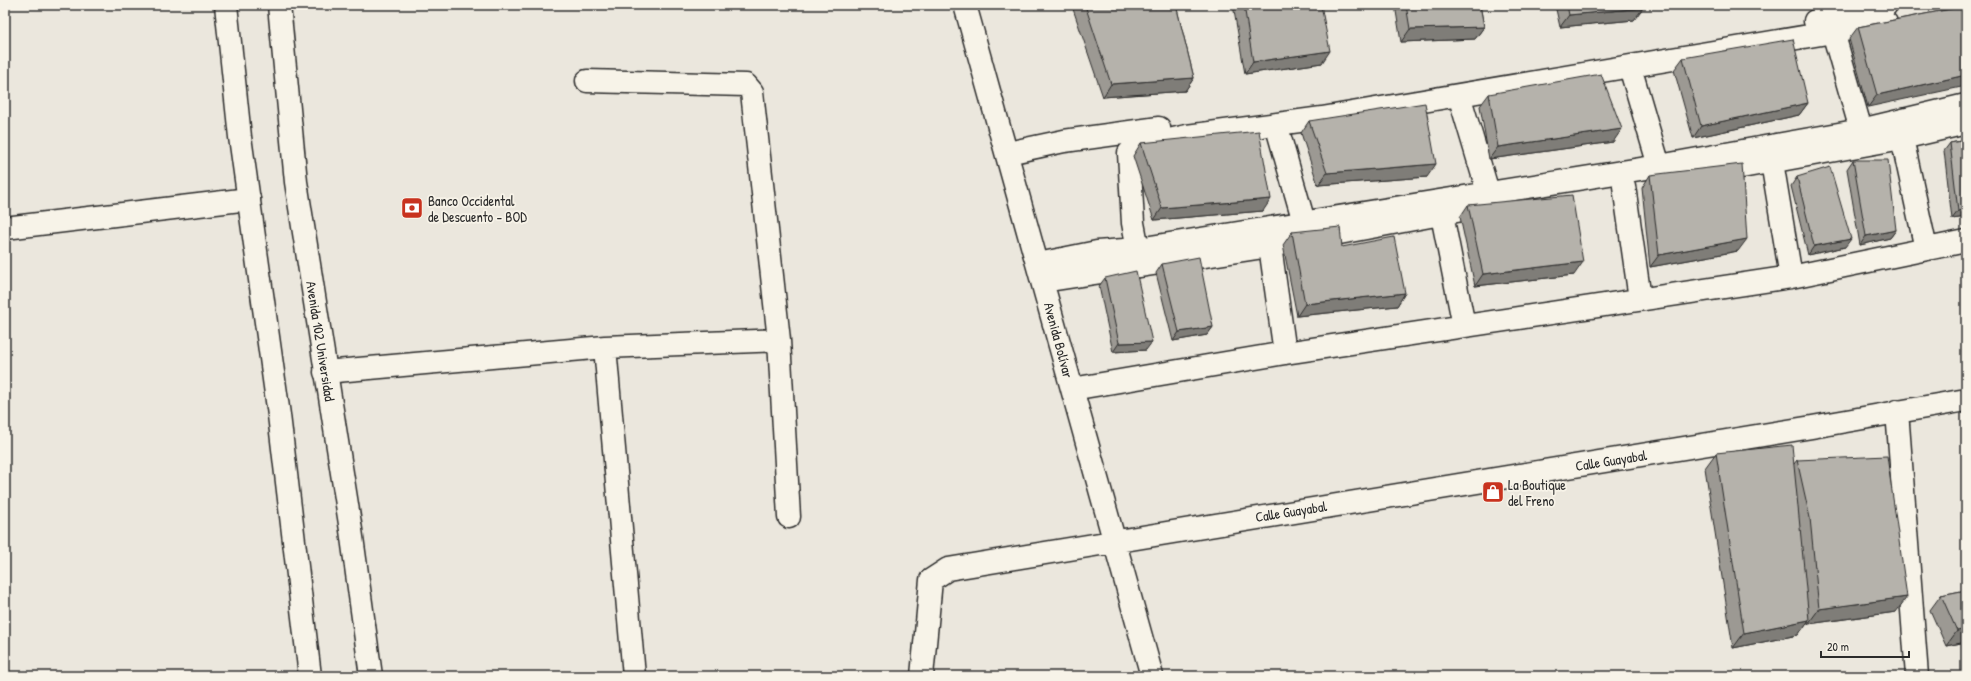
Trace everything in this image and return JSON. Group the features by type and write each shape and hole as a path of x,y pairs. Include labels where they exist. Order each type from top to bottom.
{"street":[{"path":"226,5 240,137 279,415 310,676"},
{"name":"Avenida 102 Universidad","path":"279,5 296,182 351,530 371,676"},
{"name":"Avenida Bolívar","path":"965,5 1008,153 1152,676"},
{"path":"1008,153 1064,141 1375,98 1526,72 1683,49 1886,5"},
{"path":"1138,249 1133,223 1129,153 1131,149 1137,146 1187,136 1276,124 1630,67 1909,19"},
{"path":"1833,32 1861,130"},
{"path":"1630,67 1659,166"},
{"path":"587,82 746,85 750,89 779,340 789,517"},
{"path":"1459,95 1488,192"},
{"path":"1041,273 1097,252 1138,249 1488,192 1659,166 1861,130 1966,105"},
{"path":"1041,273 1270,246 1442,215 1490,204 1624,186 1772,162 1902,138 1966,123"},
{"path":"1276,124 1304,222"},
{"path":"1902,138 1926,249"},
{"path":"1772,162 1791,277"},
{"path":"1624,186 1640,299"},
{"path":"5,228 249,199"},
{"path":"1442,215 1464,326"},
{"path":"1072,389 1285,353 1791,277 1966,241"},
{"path":"1270,246 1285,353"},
{"path":"325,372 605,347 779,340"},
{"path":"605,347 634,676"},
{"name":"Calle Guayabal","path":"922,676 931,580 948,569 1114,540 1804,428 1966,400"},
{"path":"1897,412 1917,676"}],"building":[{"path":"1085,5 1176,5 1194,78 1111,84"},
{"path":"1244,5 1321,5 1330,51 1253,62"},
{"path":"1406,5 1480,5 1484,27 1410,29"},
{"path":"1567,5 1642,5 1643,8 1569,15"},
{"path":"1966,6 1966,75 1877,95 1858,27"},
{"path":"1793,39 1808,103 1701,126 1683,58"},
{"path":"1601,74 1622,129 1498,147 1489,94"},
{"path":"1425,103 1436,164 1327,173 1309,121"},
{"path":"1259,131 1271,199 1162,208 1141,143"},
{"path":"1966,140 1966,209 1958,211 1950,143"},
{"path":"1853,160 1888,160 1896,230 1866,236"},
{"path":"1742,164 1747,239 1659,255 1650,175"},
{"path":"1830,167 1851,239 1814,246 1797,177"},
{"path":"1572,195 1583,262 1483,274 1468,205"},
{"path":"1340,227 1342,247 1394,237 1405,293 1305,304 1292,232"},
{"path":"1199,257 1213,327 1179,332 1162,264"},
{"path":"1136,271 1152,342 1119,343 1105,278"},
{"path":"1792,445 1809,620 1744,633 1716,453"},
{"path":"1887,456 1907,597 1819,609 1810,518 1797,460"},
{"path":"1966,590 1966,629 1957,631 1941,595"}],"place":[{"name":"Banco Occidental de Descuento - BOD","path":"412,208"},
{"name":"La Boutique del Freno","path":"1493,492"}]}
